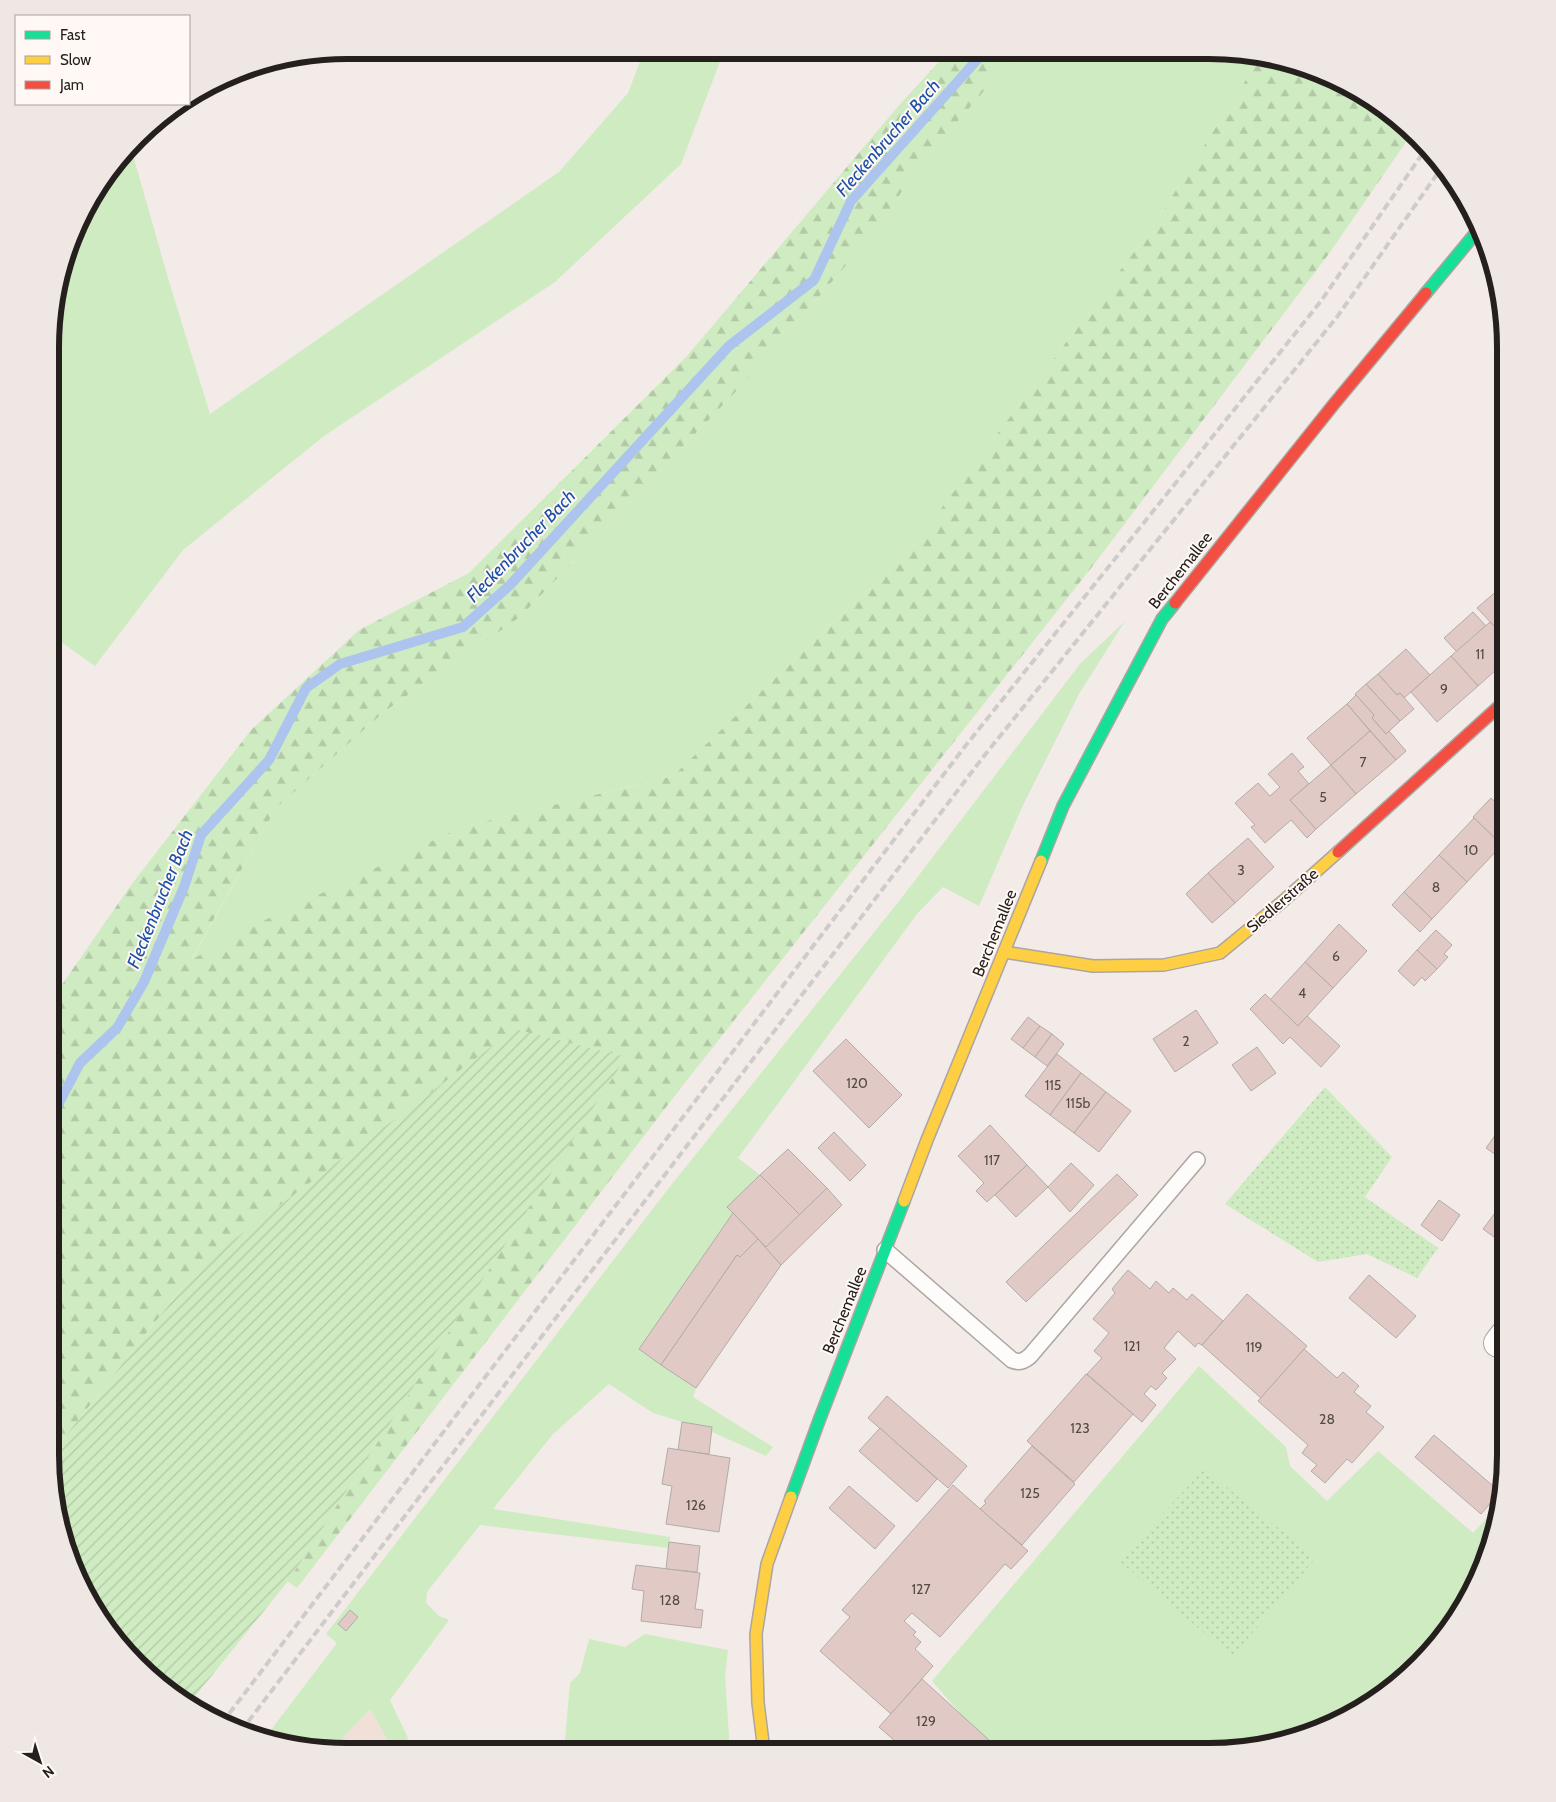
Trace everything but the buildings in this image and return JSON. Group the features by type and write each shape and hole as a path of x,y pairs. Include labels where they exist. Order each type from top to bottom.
{"street":[{"name":"Berchemallee","path":"763,1743 758,1703 756,1634 767,1564 822,1411 927,1140 1063,806 1162,619 1334,404 1474,235"},
{"name":"Siedlerstraße","path":"1004,952 1093,966 1164,965 1220,952 1282,902 1497,708"}],"lane":[{"path":"885,1250 1012,1360 1024,1361 1197,1160"}],"shaded area":[{"path":"370,1709 389,1743 346,1743 338,1743"}],"green space":[{"path":"641,59 721,59 681,164 555,282 324,436 183,550 95,666 59,641 59,328 61,309 74,254 88,219 118,171 133,154 170,285 210,414 559,172 628,93"},
{"path":"942,59 1011,59 916,171 870,238 742,385 520,617 385,711 276,808 191,960 261,922 462,827 673,776 913,546 1152,228 1257,63 1302,74 1337,88 1385,118 1408,139 1328,255 1095,563 680,1089 297,1588 287,1581 200,1265 59,1445 59,989 131,885 252,729 359,630 469,573 687,356 901,103"},
{"path":"1011,59 1228,59 1257,63 1152,228 913,546 673,776 462,827 191,961 276,808 385,711 520,617 742,385 870,238 916,171"},
{"path":"1125,621 1079,694 1023,805 979,906 943,887 917,914 738,1158 760,1175 728,1207 733,1213 639,1349 696,1388 693,1397 773,1447 766,1456 712,1432 712,1427 682,1422 653,1413 609,1384 553,1434 493,1509 670,1537 669,1548 480,1525 427,1592 426,1603 439,1616 449,1620 390,1700 410,1743 389,1743 370,1709 338,1743 309,1741 269,1732 337,1643 326,1634 668,1189 900,900 1080,664"},
{"path":"515,1029 626,1057 289,1580 193,1699 171,1684 130,1645 107,1615 88,1583 74,1548 64,1512 59,1474 59,1445 200,1265"},
{"path":"1325,1087 1392,1157 1365,1197 1438,1248 1417,1278 1367,1254 1318,1262 1225,1204"},
{"path":"1199,1366 1286,1447 1290,1466 1327,1501 1378,1451 1473,1533 1492,1513 1482,1548 1468,1583 1449,1615 1426,1645 1399,1672 1369,1695 1337,1714 1302,1728 1266,1738 1228,1743 986,1743 932,1681"},
{"path":"1204,1469 1316,1558 1232,1657 1119,1561"},
{"path":"645,1634 728,1650 725,1676 729,1743 565,1743 570,1683 580,1673 589,1639 625,1647"}],"waterway":[{"name":"Fleckenbrucher Bach","path":"59,1103 80,1063 117,1028 144,982 184,887 201,835 269,760 306,688 340,664 463,627 510,585 729,346 814,280 851,201 978,59"}],"railway":[{"path":"226,1717 963,749 1321,301 1423,153"},
{"path":"246,1725 984,756 1337,317 1439,172"}],"traffic: fast":[{"path":"1426,293 1474,235"},
{"path":"1041,861 1063,806 1162,619 1175,603"},
{"path":"791,1497 904,1201"}],"traffic: slow":[{"path":"1004,952 1093,966 1164,965 1220,953 1282,902 1338,852"},
{"path":"904,1201 1041,861"},
{"path":"763,1743 758,1703 756,1634 767,1564 791,1497"}],"traffic: jam":[{"path":"1175,603 1334,404 1426,293"},
{"path":"1338,852 1497,708"}]}
